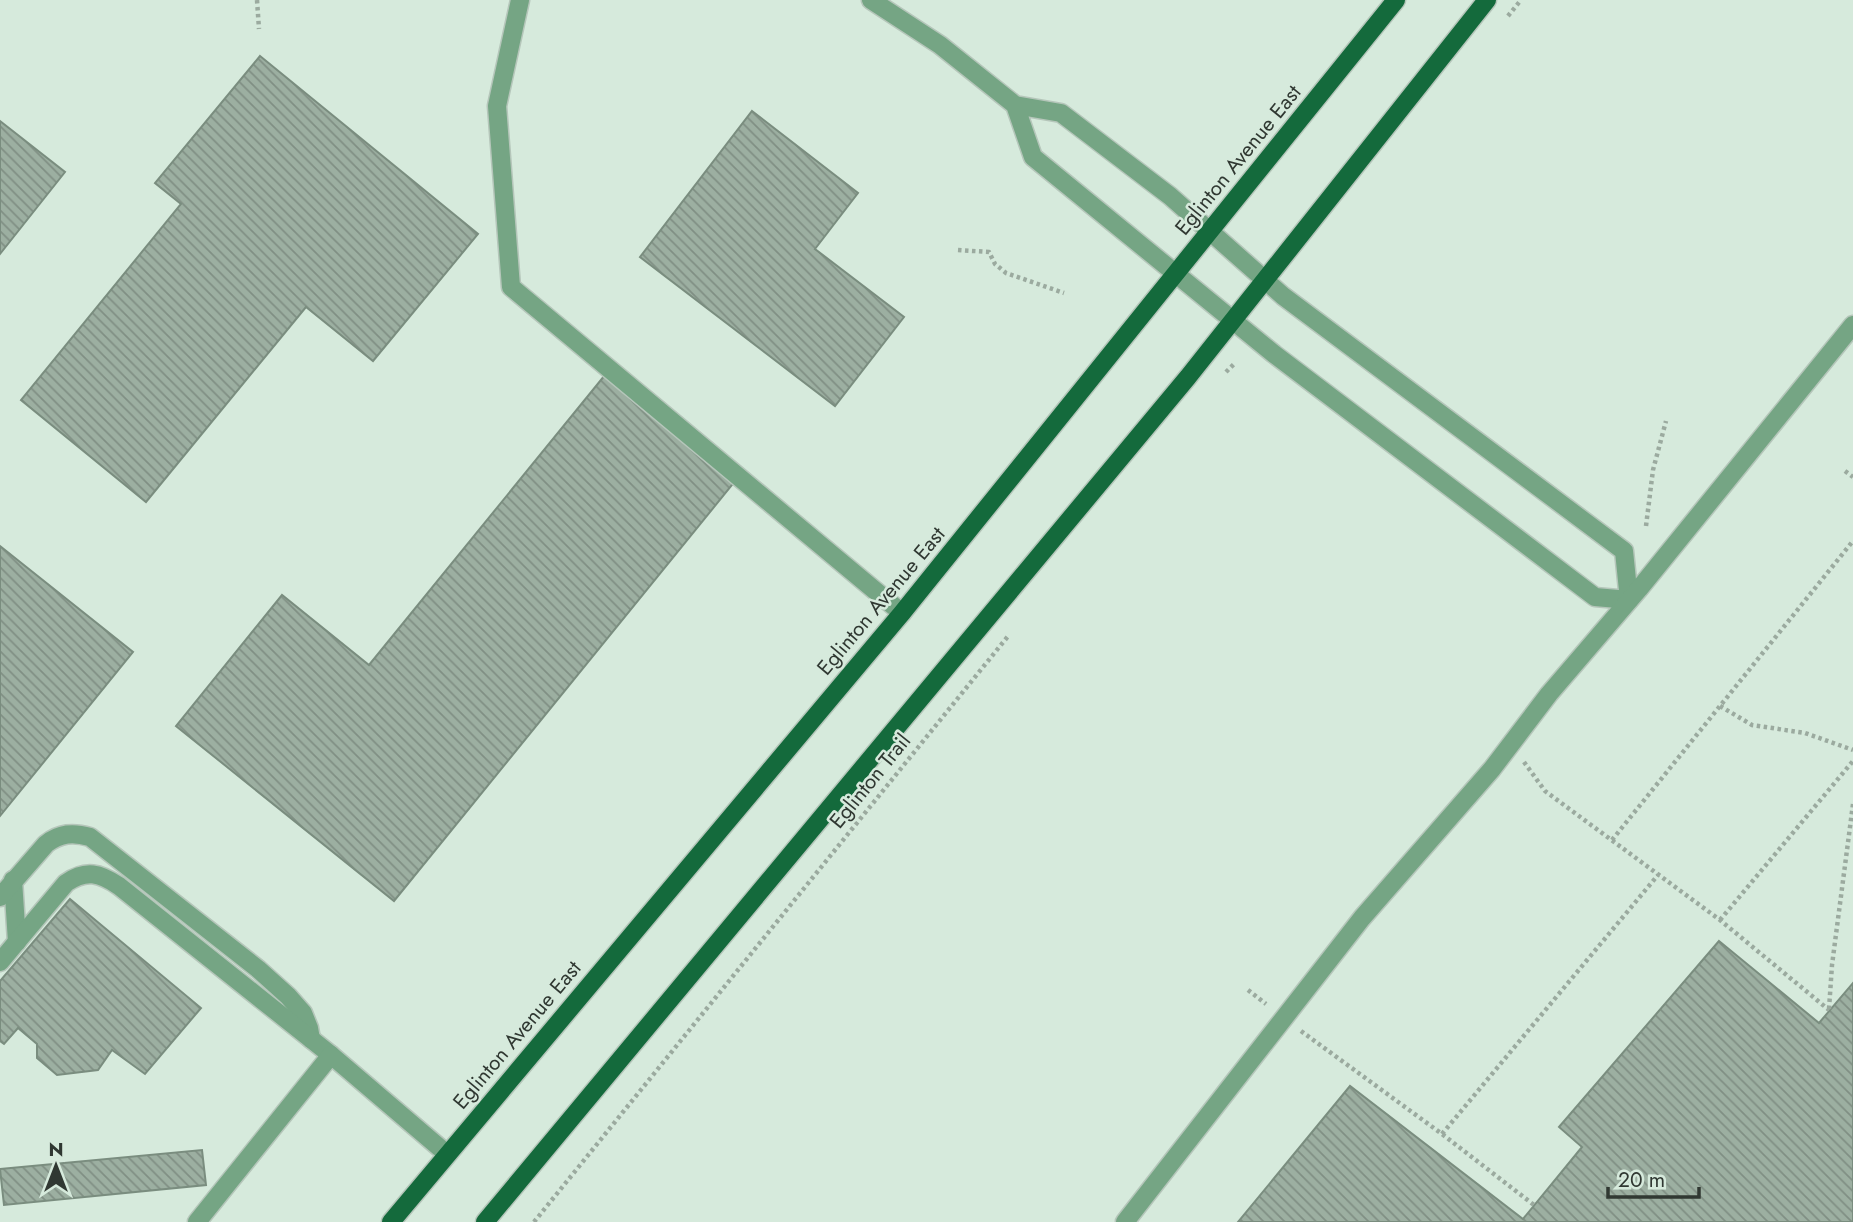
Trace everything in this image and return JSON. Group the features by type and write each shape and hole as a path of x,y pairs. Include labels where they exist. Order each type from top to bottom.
{"main road":[{"name":"Eglinton Avenue East","path":"391,1222 902,612 1396,0"},
{"path":"485,1222 1188,377 1488,0"}],"street":[{"path":"520,0 497,106 510,287 902,612"},
{"path":"871,0 940,45 1015,105 1061,113 1170,196 1283,296 1623,551 1629,600"},
{"path":"1015,105 1033,157 1232,321 1595,597 1629,600"},
{"path":"1125,1222 1362,918 1512,744 1549,694 1853,325"},
{"path":"0,897 52,839 71,833 90,837 258,969 288,996 303,1013 311,1039"},
{"path":"0,962 66,883 80,875 96,874 119,886 311,1039 447,1154"},
{"path":"13,880 17,942"},
{"path":"197,1222 331,1055"}],"path":[{"path":"257,0 259,29"},
{"path":"958,250 989,252 995,264 1006,273 1064,293"},
{"path":"1224,373 1234,364"},
{"path":"1646,526 1653,470 1666,421"},
{"path":"1845,471 1853,477"},
{"path":"1612,840 1853,541"},
{"name":"Eglinton Trail","path":"534,1222 1014,628"},
{"path":"1720,706 1752,725 1805,733 1853,750"},
{"path":"1512,744 1545,791 1720,920 1829,1010 1832,965 1853,804"},
{"path":"1720,920 1853,761"},
{"path":"1442,1134 1658,875"},
{"path":"1248,989 1284,1019 1534,1205"}],"building":[{"path":"260,56 478,234 373,361 306,307 146,502 21,400 181,204 155,183"},
{"path":"752,111 858,193 815,249 904,317 835,406 640,257"},
{"path":"0,121 65,172 0,254"},
{"path":"605,375 736,480 394,901 176,726 282,595 369,665"},
{"path":"0,546 133,652 0,816"},
{"path":"70,899 201,1008 145,1074 112,1050 98,1070 57,1075 37,1058 37,1044 18,1028 4,1044 0,1041 0,981"},
{"path":"1719,941 1819,1023 1853,983 1853,1222 1238,1222 1350,1086 1523,1219 1582,1147 1559,1127"},
{"path":"202,1150 206,1185 4,1205 0,1169"}]}
